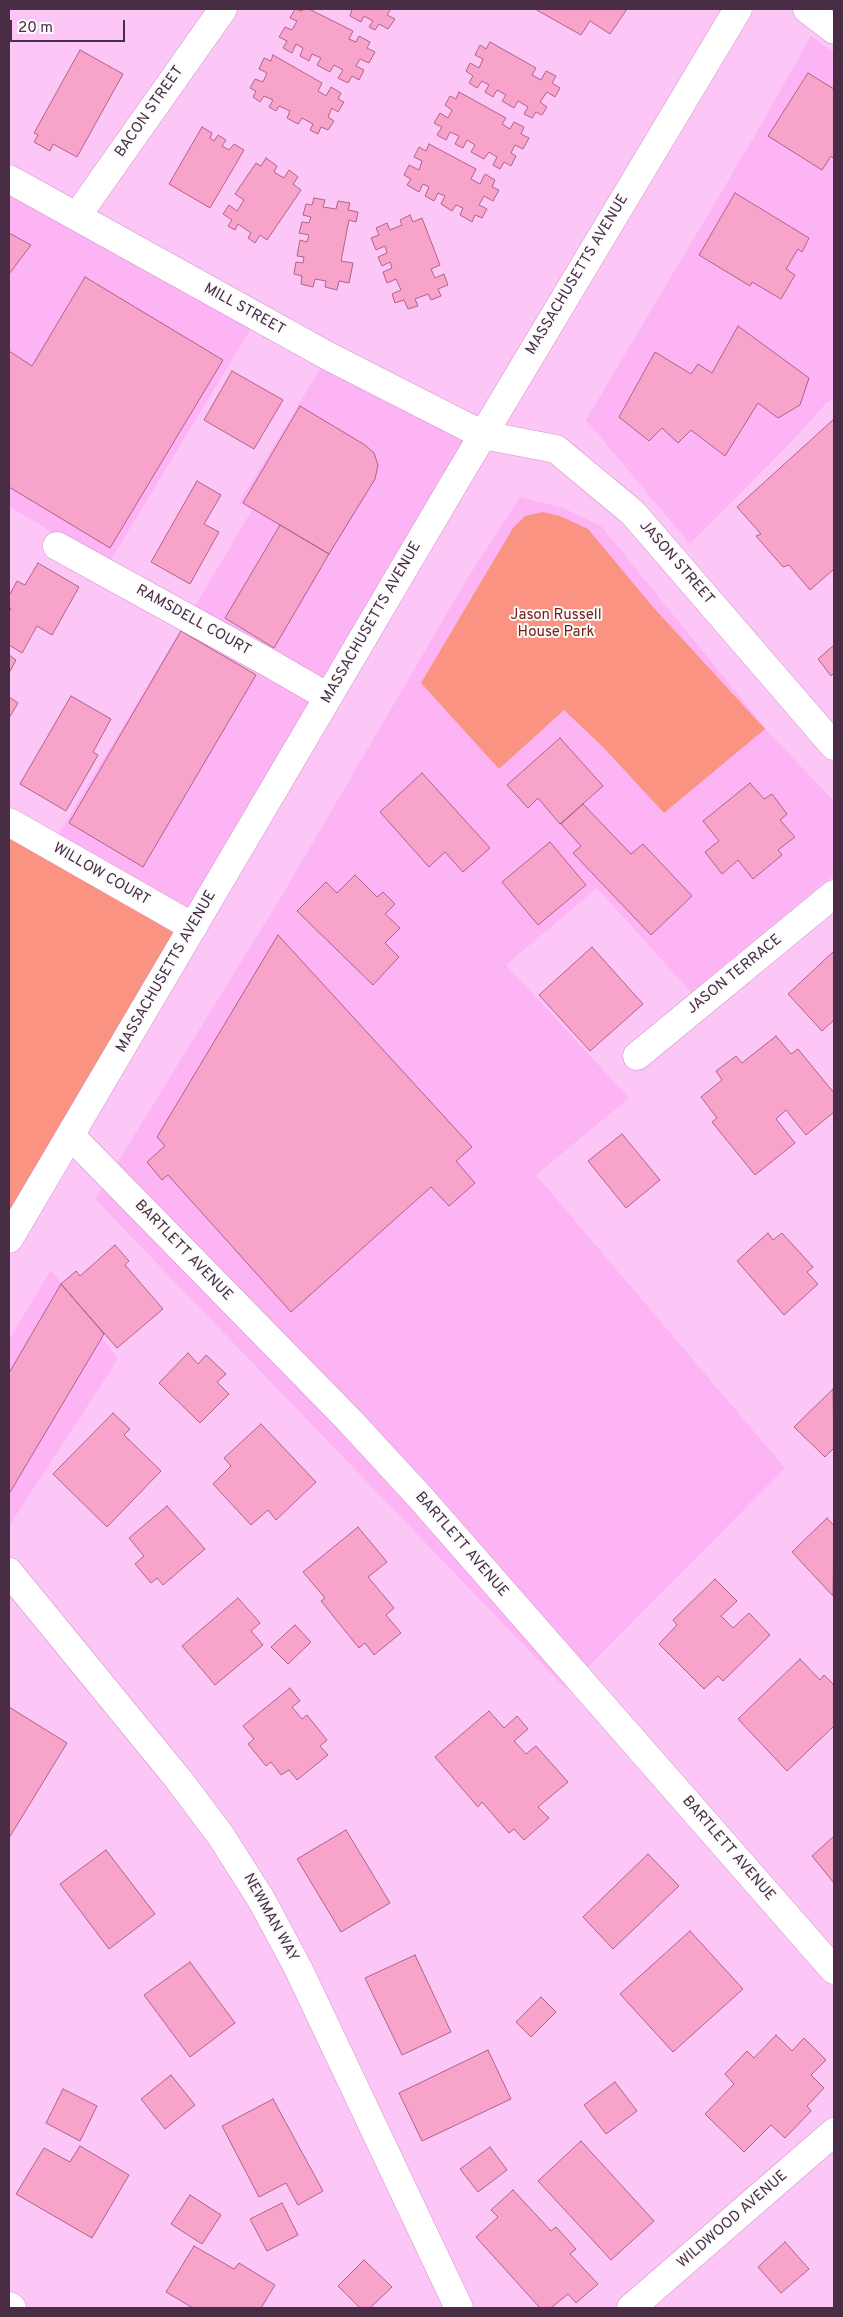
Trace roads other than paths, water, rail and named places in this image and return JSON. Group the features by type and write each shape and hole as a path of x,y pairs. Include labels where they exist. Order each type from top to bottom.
{"street":[{"name":"BACON STREET","path":"77,216 223,9"},
{"name":"MASSACHUSETTS AVENUE","path":"9,1239 328,697 738,9"},
{"path":"807,9 834,30"},
{"name":"MILL STREET","path":"9,179 328,356 483,436"},
{"name":"JASON STREET","path":"483,436 556,449 633,513 834,746"},
{"name":"RAMSDELL COURT","path":"57,546 328,697"},
{"name":"WILLOW COURT","path":"9,822 193,927"},
{"name":"JASON TERRACE","path":"637,1056 834,894"},
{"name":"BARTLETT AVENUE","path":"71,1136 375,1448 834,1970"},
{"name":"NEWMAN WAY","path":"9,1572 179,1780 221,1836 261,1899 298,1968 458,2308"},
{"name":"WILDWOOD AVENUE","path":"632,2308 834,2132"}],"park label":[{"name":"Jason Russell House Park","path":"556,624"}]}
